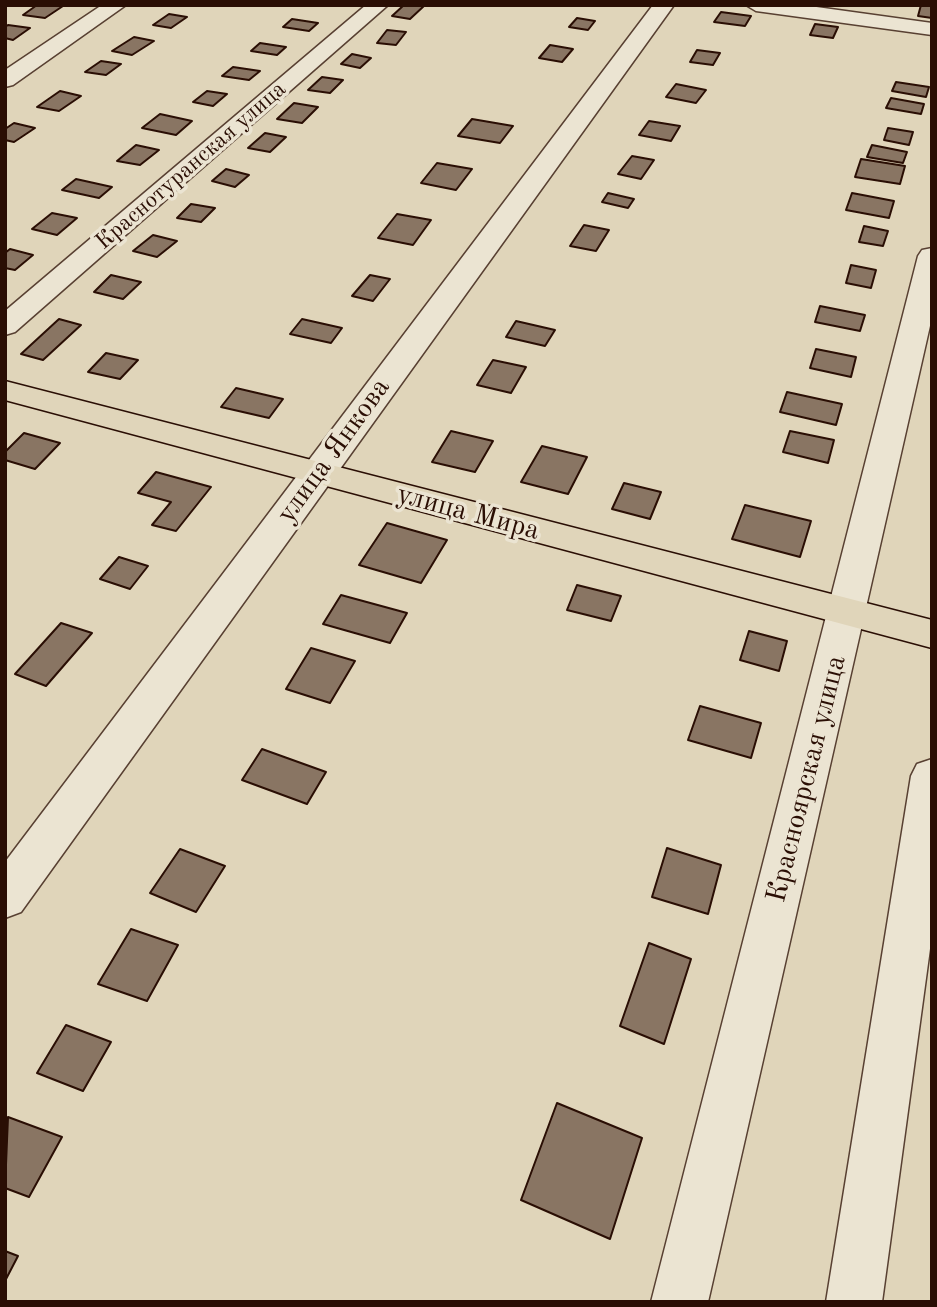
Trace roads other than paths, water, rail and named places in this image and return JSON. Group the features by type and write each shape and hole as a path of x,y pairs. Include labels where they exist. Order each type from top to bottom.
{"main road":[{"name":"улица Мира","path":"5,390 847,614 932,634"}],"street":[{"path":"5,80 117,5"},
{"name":"Краснотуранская улица","path":"5,326 378,5"},
{"name":"улица Янкова","path":"5,898 664,5"},
{"path":"756,5 932,29"},
{"name":"Красноярская улица","path":"680,1302 932,256"},
{"path":"854,1302 932,776"}]}
